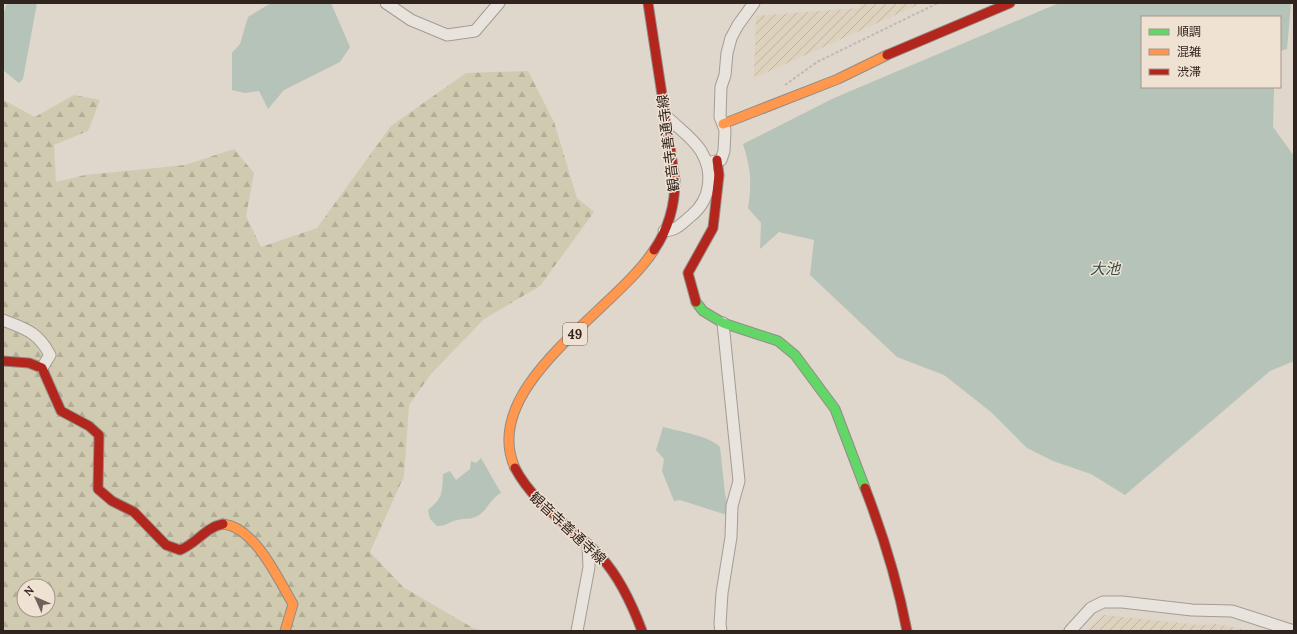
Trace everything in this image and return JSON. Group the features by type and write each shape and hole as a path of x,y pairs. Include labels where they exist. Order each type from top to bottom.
{"street":[{"path":"386,3 411,20 447,35 475,31 499,3"},
{"name":"観音寺善通寺線","path":"642,631 621,582 600,556 526,488 510,454 508,433 510,418 516,402 535,373 640,270 669,222 675,201 673,167 648,3"},
{"path":"712,161 721,160 724,151 725,130 720,117 721,87 725,75 727,53 731,38 738,25 754,3"},
{"path":"723,124 838,80 913,43 1010,3"},
{"path":"666,116 712,161 719,175 713,228 688,273 689,281 697,304 704,311 723,323 778,341 787,347 795,355 835,409 885,541 898,585 907,631"},
{"path":"664,231 674,231 695,213 705,200 709,185 712,161"},
{"path":"3,320 31,331 44,343 50,355 42,368"},
{"path":"721,631 722,593 731,537 732,506 739,480 723,323"},
{"path":"3,361 29,363 42,368 61,411 89,426 99,435 98,489 112,501 134,512 166,545 180,550 194,544 211,529 223,523 233,525 242,531 258,548 293,604 285,631"},
{"path":"577,631 589,566 588,545"},
{"path":"1074,629 1091,608 1103,602 1122,602 1192,610 1232,611 1294,631"}],"path":[{"path":"779,90 817,62 938,3"}],"shaded area":[{"path":"860,3 922,3 754,78 756,16 859,8"},
{"path":"1103,615 1199,625 1216,624 1253,631 1086,631"}],"green space":[{"path":"528,71 554,122 577,198 594,212 540,286 484,319 431,374 409,405 404,476 370,552 403,587 473,628 484,631 3,631 3,100 35,117 74,95 100,100 88,131 54,145 56,182 85,175 185,165 234,149 254,173 246,216 261,247 317,228 391,126 466,73"}],"water":[{"path":"7,3 37,3 23,79 19,83 3,70 3,15"},
{"path":"271,3 331,3 350,47 340,62 284,90 268,109 259,91 245,93 232,90 232,53 240,44 248,17"},
{"name":"大池","path":"1059,3 1291,3 1287,49 1281,51 1281,16 1141,16 1141,88 1274,88 1273,127 1294,156 1294,361 1270,371 1125,495 1091,474 1053,461 1027,448 991,412 944,375 897,357 810,275 814,240 779,232 760,249 761,223 748,208 750,176 748,161 743,144 834,98"},
{"path":"663,427 702,437 720,447 725,494 728,506 727,515 680,500 674,501 662,471 664,459 656,450"},
{"path":"481,458 501,493 497,495 482,513 476,517 457,520 437,526 430,519 428,510 437,502 441,495 443,474 450,471 456,480 470,469 471,461 476,463"}],"traffic: fast":[{"path":"696,302 703,311 723,323 778,341 795,355 835,409 865,488"}],"traffic: slow":[{"path":"723,124 838,79 887,55"},
{"path":"515,468 509,438 516,408 533,379 557,350 636,273 654,250"},
{"path":"223,524 235,527 245,534 255,544 273,568 293,604 285,631"}],"traffic: jam":[{"path":"648,3 675,180 674,199 670,216 664,233 654,250"},
{"path":"887,55 1010,3"},
{"path":"696,302 688,273 713,228 719,175 717,160"},
{"path":"3,361 29,363 42,368 61,411 89,426 99,435 98,489 112,501 134,512 166,545 180,550 191,544 211,528 223,524"},
{"path":"515,468 523,481 543,505 590,546 608,565 625,592 642,631"},
{"path":"865,488 889,558 907,631"}]}
